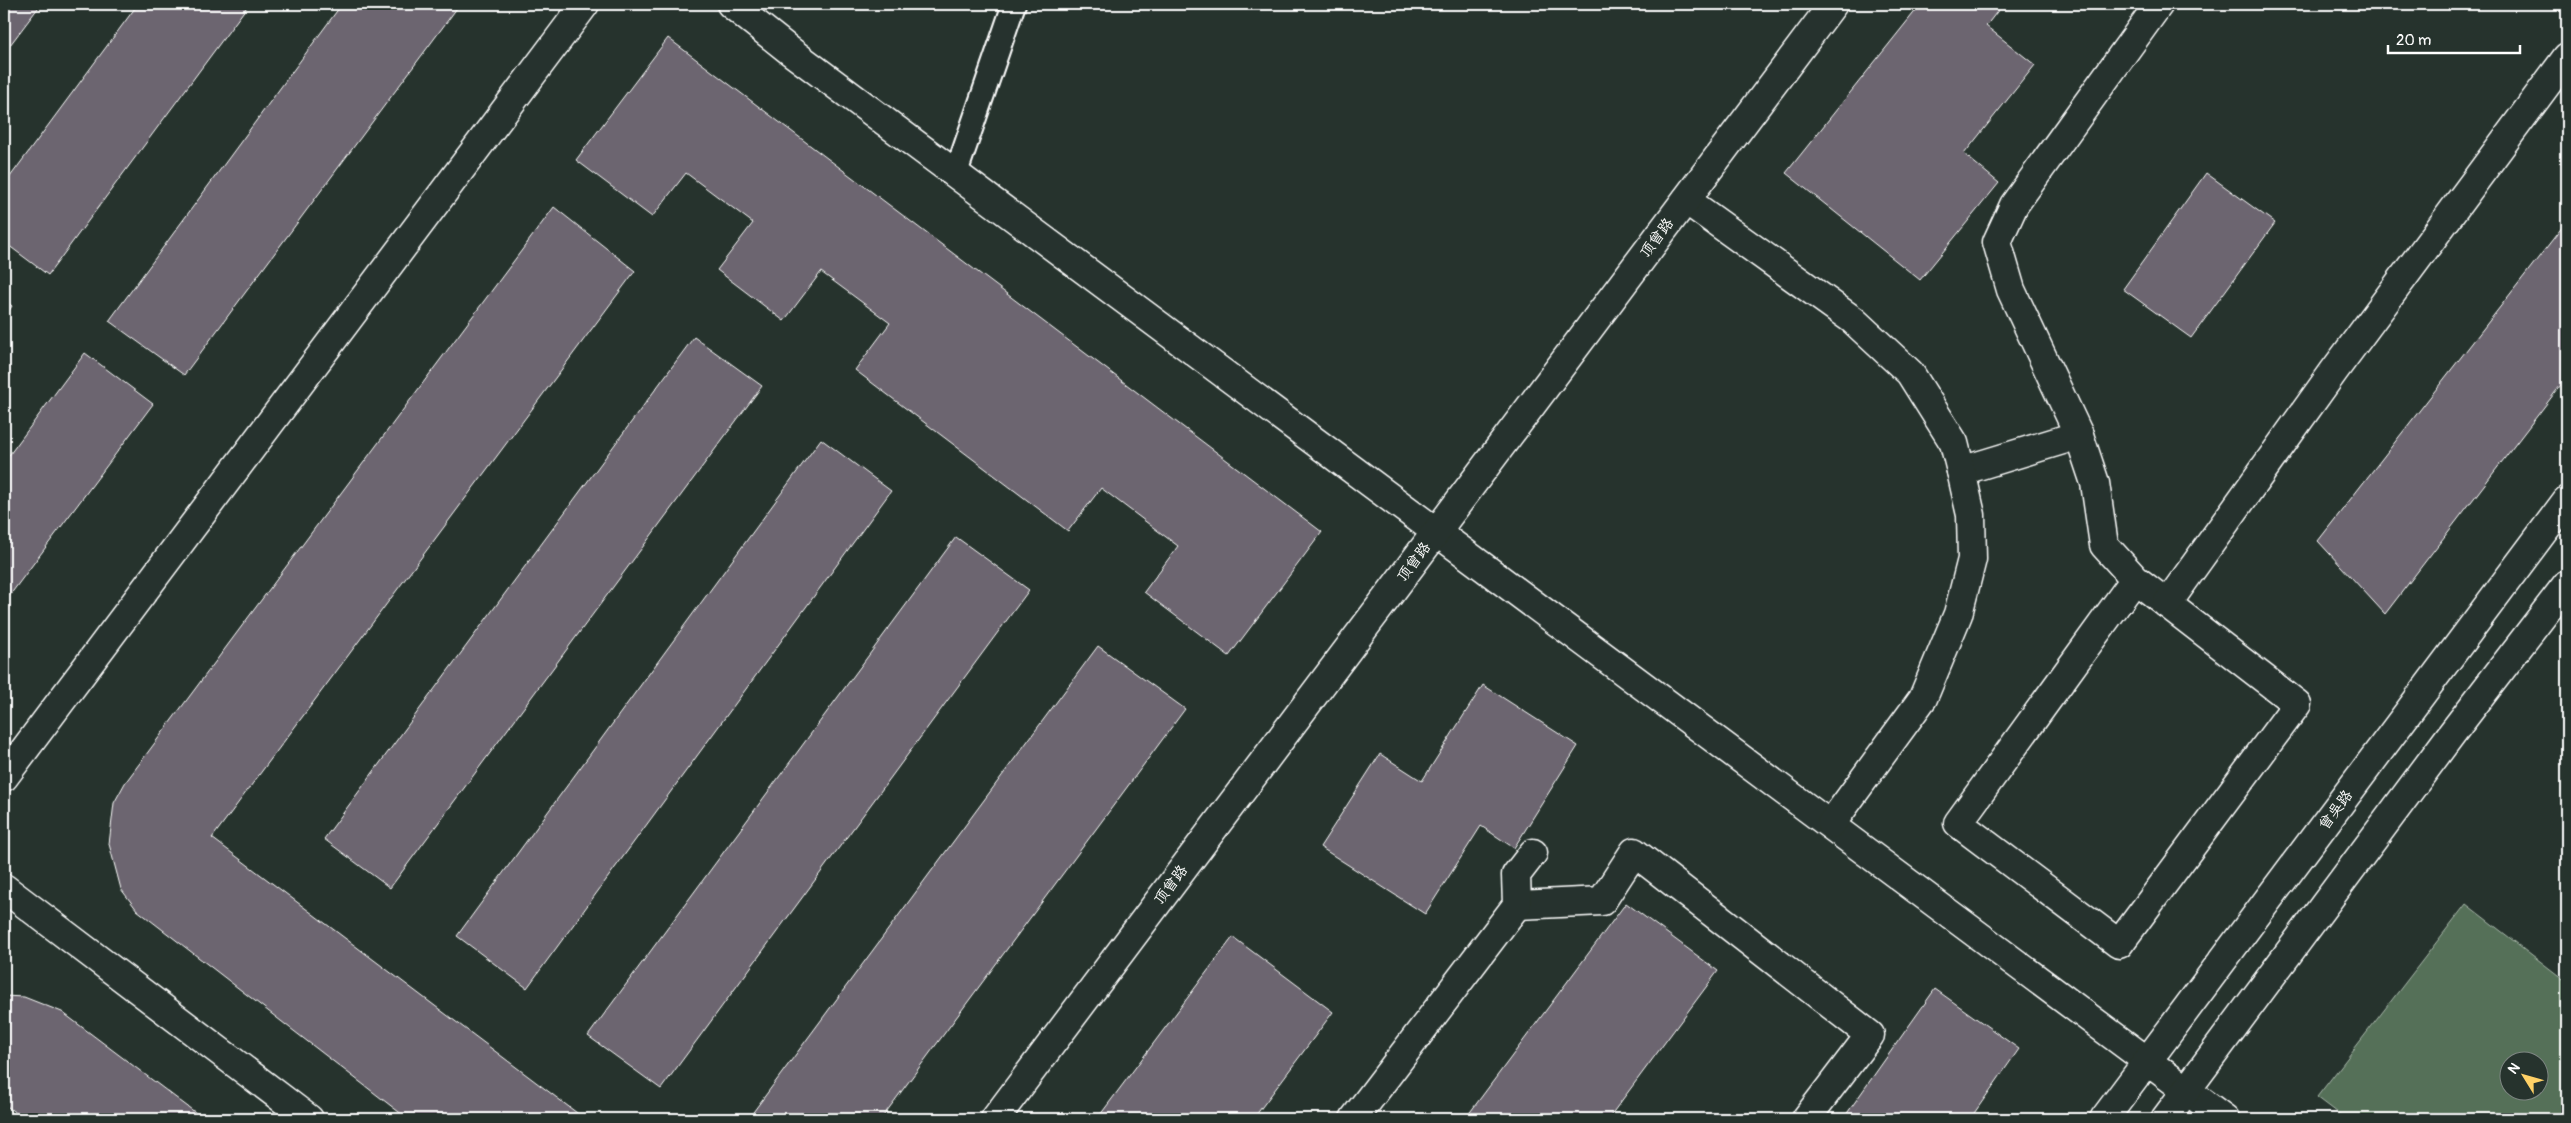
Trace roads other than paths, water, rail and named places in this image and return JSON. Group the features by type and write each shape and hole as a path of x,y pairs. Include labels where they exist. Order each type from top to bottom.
{"street":[{"path":"4,777 585,4"},
{"path":"731,4 2225,1119"},
{"name":"顶曾路","path":"995,1119 1833,4"},
{"path":"2135,579 1958,823 2119,944 2297,704 2135,579 2104,545 2095,483 2079,435 2011,290 1997,242 2014,205 2159,4"},
{"path":"2167,604 2334,371 2567,57"},
{"path":"1686,200 1853,320 1910,373 1954,442 1961,471 1971,515 1972,559 1958,614 1923,698 1831,824"},
{"path":"1961,471 2079,435"},
{"name":"曾吴路","path":"2104,1119 2567,500"},
{"path":"2165,1119 2453,732 2567,584"},
{"path":"1517,904 1602,900 1634,852 1870,1035 1806,1119"},
{"path":"1354,1119 1517,904 1516,875 1533,853"},
{"path":"4,888 310,1119"}],"lane":[{"path":"956,173 1014,4"}]}
